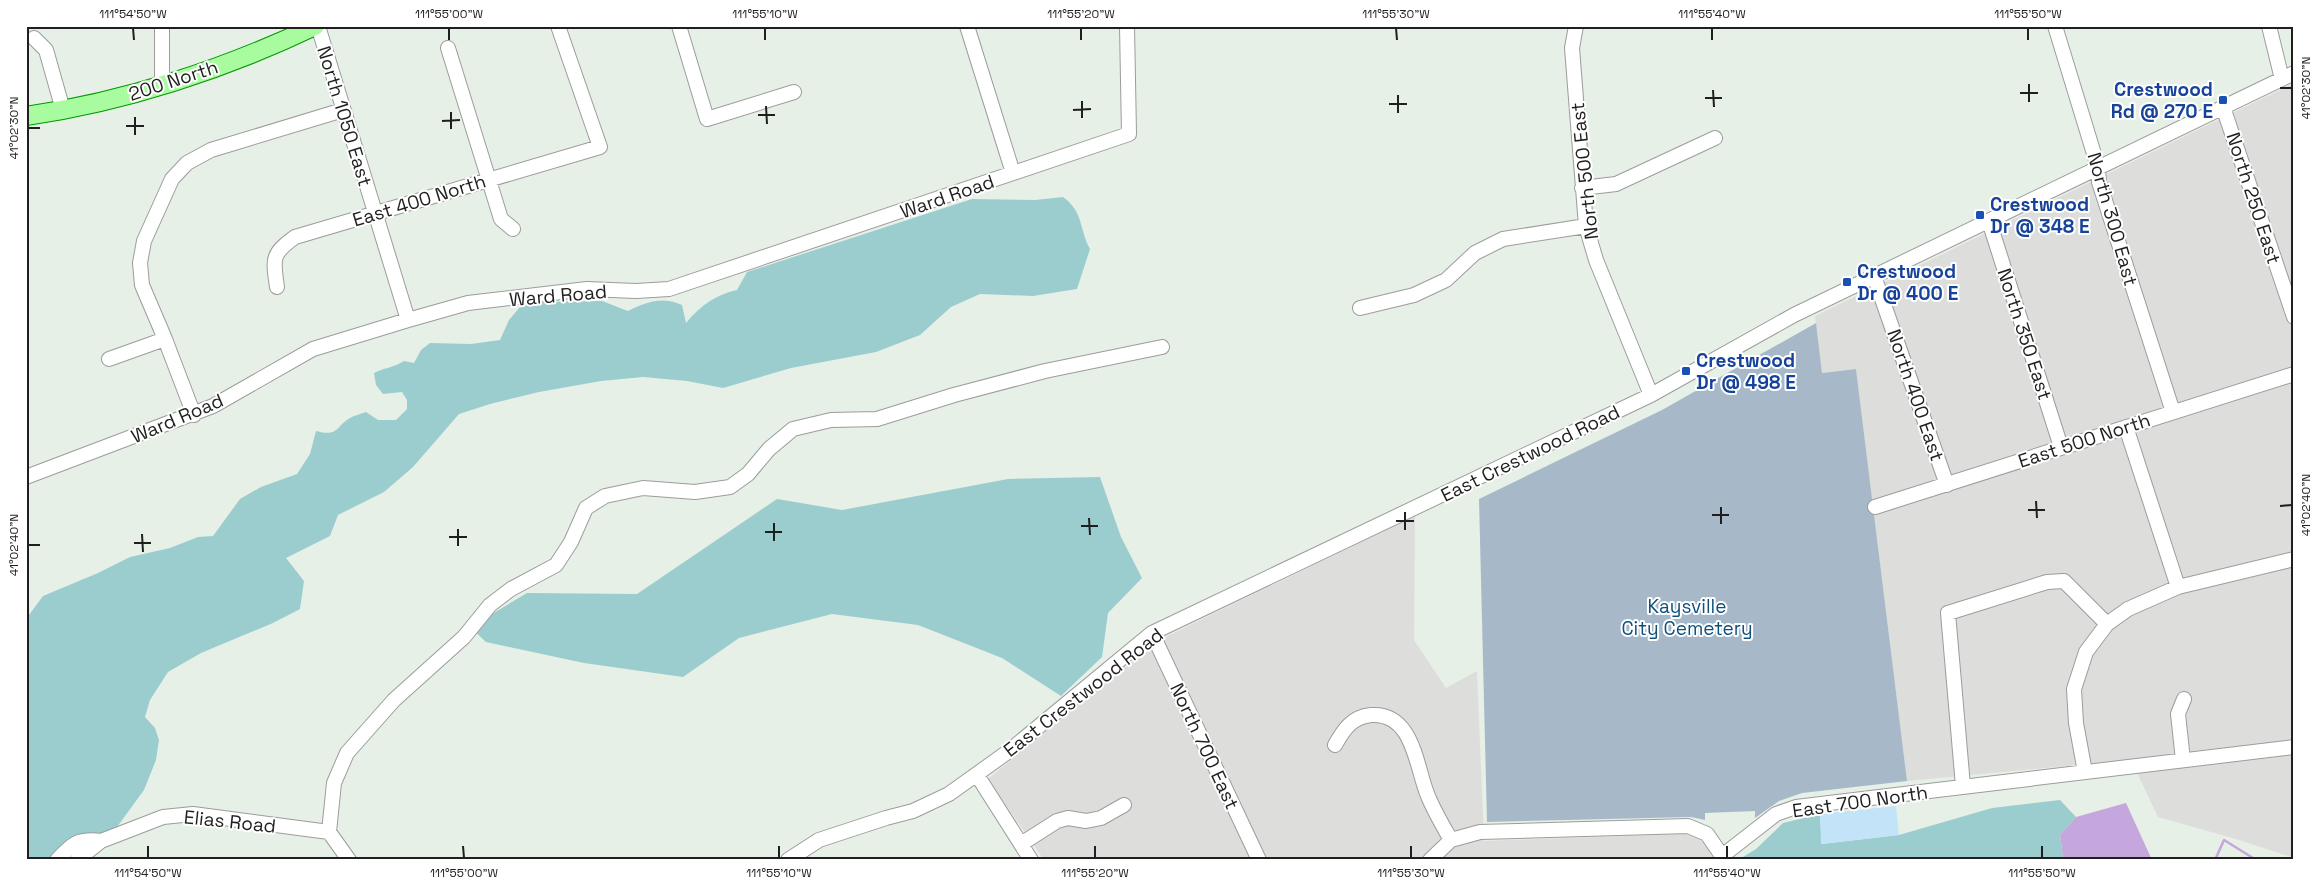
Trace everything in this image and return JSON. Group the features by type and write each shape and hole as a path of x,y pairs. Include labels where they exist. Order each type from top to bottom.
{"main road":[{"name":"200 North","path":"26,116 113,100 242,58 316,26"}],"street":[{"path":"162,26 162,84"},
{"name":"North 1050 East","path":"316,26 408,320"},
{"name":"East 400 North","path":"277,287 274,265 278,249 294,237 600,147 558,26"},
{"path":"679,26 707,118 794,92"},
{"path":"967,26 1013,173"},
{"name":"Ward Road","path":"26,477 213,406 313,349 468,303 588,289 636,291 668,289 1129,134 1127,26"},
{"name":"North 500 East","path":"1576,26 1572,48 1586,226 1596,260 1651,395"},
{"name":"North 300 East","path":"2055,26 2098,167 2099,182 2173,412"},
{"path":"2269,26 2288,76"},
{"path":"34,38 46,50 63,110"},
{"path":"448,48 501,219 513,229"},
{"name":"East Crestwood Road","path":"788,860 819,840 854,827 913,811 948,794 1009,751 1152,633 1651,395 1794,315 2288,76"},
{"name":"North 250 East","path":"2224,107 2294,317"},
{"path":"194,414 166,339 142,285 140,263 144,241 172,179 187,164 211,150 343,110"},
{"path":"1582,188 1616,184 1715,138"},
{"name":"North 350 East","path":"1989,221 2061,447"},
{"path":"1360,308 1414,295 1446,280 1474,253 1503,238 1586,226"},
{"name":"North 400 East","path":"1874,276 1947,485"},
{"path":"109,359 166,339"},
{"path":"349,860 329,832 334,783 346,753 394,700 464,637 490,604 510,589 556,565 571,542 586,508 605,496 643,488 695,492 730,488 748,474 769,449 793,429 831,420 877,419 954,395 1045,371 1162,348"},
{"name":"East 500 North","path":"1875,507 2294,374"},
{"path":"2126,427 2178,587"},
{"path":"2085,772 2076,723 2074,689 2086,652 2107,624 2128,610 2178,587 2294,559"},
{"path":"1963,786 1948,613 2047,582 2064,581 2107,624"},
{"name":"North 700 East","path":"1152,633 1259,860"},
{"path":"2183,760 2178,714 2184,699"},
{"path":"1335,745 1344,729 1358,717 1374,715 1391,720 1403,729 1412,744 1428,795 1450,840 1430,860"},
{"name":"East 700 North","path":"1450,840 1480,832 1688,826 1706,834 1720,858 1776,814 1796,807 2294,746"},
{"path":"977,775 1031,860"},
{"path":"1021,844 1057,821 1068,818 1086,821 1101,818 1124,805"},
{"name":"Elias Road","path":"77,860 101,841 163,817 194,814 329,832"},
{"name":"Elias Road","path":"57,860 71,845 87,840 101,841"}],"shaded area":[{"path":"2294,83 2294,858 2158,817 2131,760 1907,781 1856,369 1822,373 1815,316"},
{"path":"1063,197 1075,209 1090,249 1077,289 1033,296 980,294 951,307 920,335 876,352 791,368 723,388 687,381 643,377 601,381 539,392 459,414 413,467 384,492 338,515 330,536 286,558 304,581 300,609 273,623 201,653 168,672 150,700 145,717 155,728 159,740 156,760 144,790 117,827 53,860 26,860 26,619 43,596 98,573 130,557 170,548 198,537 213,536 240,499 261,487 297,474 310,454 316,431 323,433 333,432 345,421 366,412 378,420 396,420 407,409 407,400 402,392 383,394 376,385 374,373 404,361 414,363 421,350 430,343 471,344 500,340 509,320 520,307 536,302 602,301 628,311 655,301 668,301 682,305 686,323 709,302 737,290 747,272 972,199 1035,200"},
{"path":"1100,477 1121,537 1142,578 1108,613 1102,657 1061,696 1002,658 918,625 832,614 739,638 683,677 584,663 486,642 470,627 527,593 637,594 777,499 842,510 1008,479"},
{"path":"1415,516 1414,640 1446,688 1477,671 1484,841 1686,834 1702,839 1712,856 1707,860 1044,860 988,779 1149,645"},
{"path":"2060,800 2076,817 2060,835 2063,857 2033,860 1738,860 1756,849 1783,823 1820,814 1822,844 1899,835 1992,808"},
{"path":"2126,803 2152,860 2033,860 2063,857 2060,835 2076,817"},
{"path":"1896,806 1899,835 1821,844 1820,814"}],"green space":[{"name":"Kaysville City Cemetery","path":"1816,323 1822,373 1856,369 1907,781 1802,793 1779,801 1755,818 1755,811 1705,813 1705,820 1691,817 1487,822 1479,499 1662,410"}],"waterway":[{"path":"2215,860 2224,840 2253,858 2266,860"}],"place":[{"name":"Crestwood Rd @ 270 E","path":"2223,100"},
{"name":"Crestwood Dr @ 348 E","path":"1980,215"},
{"name":"Crestwood Dr @ 400 E","path":"1847,282"},
{"name":"Crestwood Dr @ 498 E","path":"1686,371"}]}
